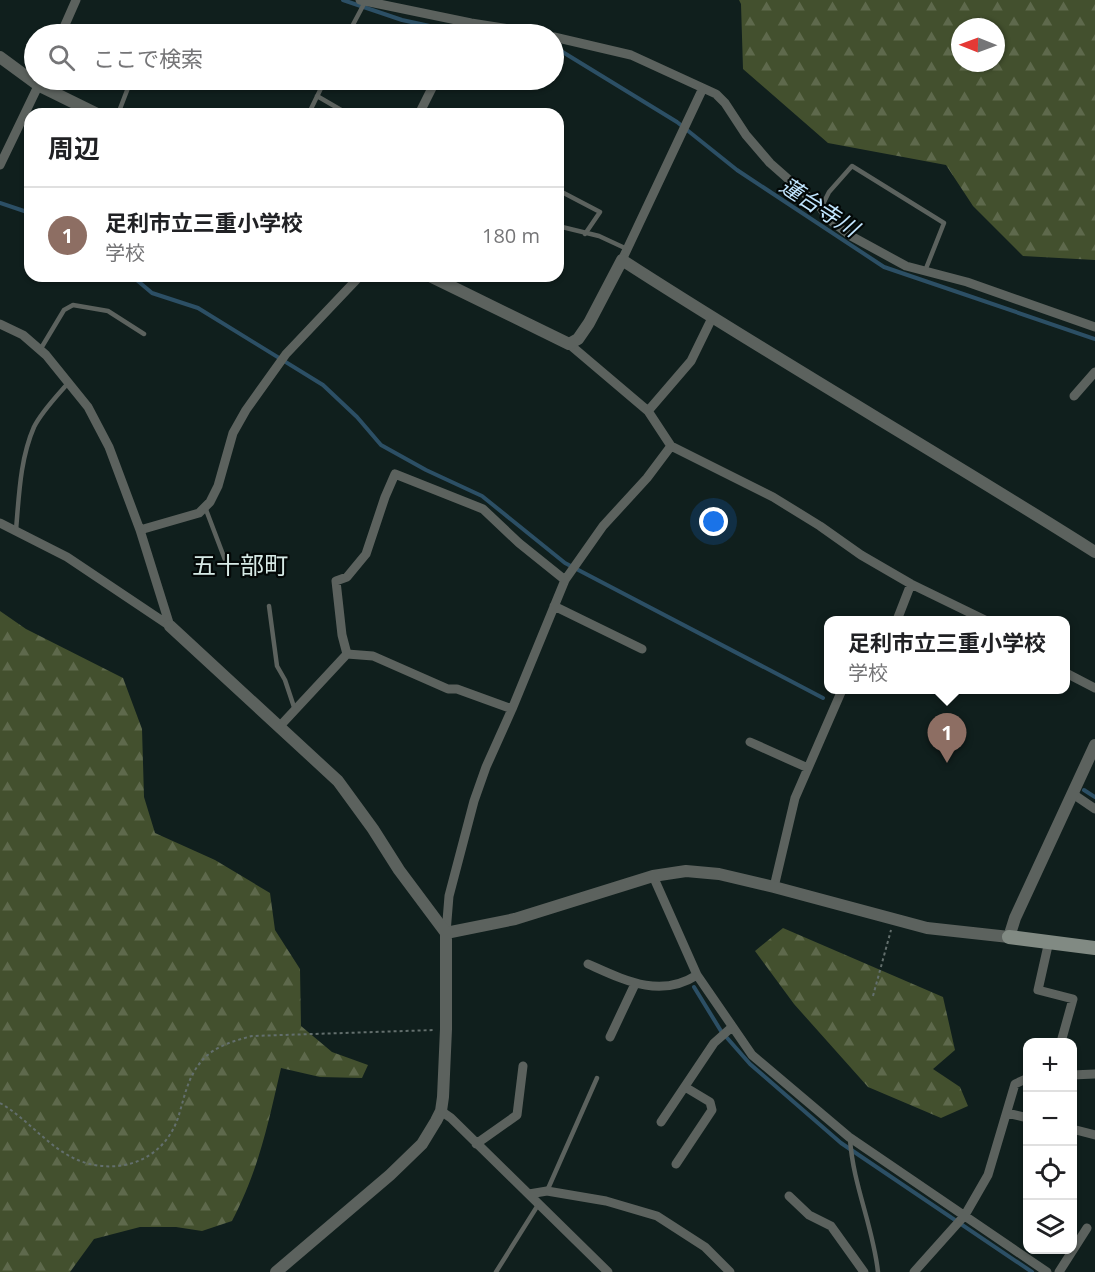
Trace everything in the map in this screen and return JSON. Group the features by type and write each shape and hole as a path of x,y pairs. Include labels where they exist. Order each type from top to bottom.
{"main road":[{"path":"1009,937 1095,948"}],"street":[{"path":"65,24 76,0"},
{"path":"363,1 477,24"},
{"path":"564,39 631,55 716,94 770,163 821,208 827,218 851,236 906,266 967,282 1095,327"},
{"path":"0,57 24,72"},
{"path":"570,344 578,339 589,323 624,255 703,88"},
{"path":"27,108 35,90"},
{"path":"54,90 86,108"},
{"path":"422,108 431,90"},
{"path":"0,165 24,114"},
{"path":"624,255 712,318 1095,552"},
{"path":"140,530 199,513 210,502 218,486 233,433 246,410 286,354 354,282"},
{"path":"442,282 570,344 648,411 671,446 773,497 861,555 974,616"},
{"path":"648,411 691,361 712,318"},
{"path":"0,324 23,334 40,350 88,407 109,447 140,530 170,626"},
{"path":"1074,396 1095,372"},
{"path":"276,1272 390,1175 422,1144 441,1111 447,1029 446,933 449,896 474,801 486,767 565,580 603,526 647,478 671,446"},
{"path":"347,654 342,635 336,581 347,577 366,554 395,474 483,509 519,543 565,580"},
{"path":"0,522 67,557 170,626 280,726 338,781 399,870 446,933"},
{"path":"899,616 911,584"},
{"path":"554,606 642,650"},
{"path":"347,654 373,656 448,689 457,689 512,709"},
{"path":"280,726 347,654"},
{"path":"1070,676 1095,688"},
{"path":"774,887 795,798 840,694"},
{"path":"750,742 808,768"},
{"path":"446,933 515,919 653,876 686,871 708,873 774,887 927,928 1009,937 1015,918 1095,745"},
{"path":"1073,794 1095,809"},
{"path":"653,876 697,975 752,1055 849,1137 1047,1272"},
{"path":"1049,941 1038,990 1073,999 1062,1038"},
{"path":"588,964 647,987 682,983 697,975"},
{"path":"610,1037 635,984"},
{"path":"661,1122 714,1043 732,1027"},
{"path":"476,1144 517,1115 523,1066"},
{"path":"1077,1076 1095,1074"},
{"path":"914,1272 965,1215 988,1175 1015,1084 1023,1080"},
{"path":"676,1164 712,1110 710,1102 685,1087"},
{"path":"441,1111 452,1118 608,1272"},
{"path":"1006,1113 1023,1117"},
{"path":"1077,1130 1095,1135"},
{"path":"528,1194 547,1191 606,1201 657,1216 705,1247 730,1272"},
{"path":"789,1196 809,1215 831,1226 864,1272"},
{"path":"1059,1272 1087,1228"}],"lane":[{"path":"353,24 363,1"},
{"path":"120,108 127,90"},
{"path":"311,108 320,90"},
{"path":"317,96 338,108"},
{"path":"821,208 829,192 852,166 945,223 925,271"},
{"path":"564,193 600,212 585,234"},
{"path":"564,228 599,236 624,255"},
{"path":"40,350 64,310 73,305 108,311 144,334"},
{"path":"16,530 21,472 34,427 69,382"},
{"path":"205,507 227,565"},
{"path":"269,606 277,666 285,680 295,710"},
{"path":"547,1191 597,1078"},
{"path":"849,1137 851,1159 873,1239 878,1272"},
{"path":"496,1272 538,1205"}],"path":[{"path":"873,996 893,920"},
{"path":"0,1103 24,1118 66,1154 86,1162 126,1166 151,1154 164,1144 177,1120 187,1088 201,1062 213,1051 231,1042 252,1036 436,1030"}],"green space":[{"path":"739,0 1095,0 1095,260 1023,256 973,206 946,165 828,143 743,69"},
{"path":"0,611 26,629 123,678 142,729 144,797 155,833 215,860 270,893 275,930 300,969 301,1026 332,1052 368,1065 362,1078 320,1077 281,1068 256,1165 232,1221 202,1231 176,1227 140,1227 94,1239 70,1272 0,1272"},
{"path":"783,928 943,997 955,1050 933,1069 960,1087 968,1106 941,1118 868,1087 794,1004 755,951"}],"waterway":[{"name":"蓮台寺川","path":"343,0 421,24"},
{"name":"蓮台寺川","path":"564,53 677,122 737,170 884,267 1095,339"},
{"path":"0,203 24,211"},
{"path":"139,282 152,293 198,308 323,385 357,417 381,445 426,470 482,496 565,563 823,698"},
{"path":"1084,790 1095,797"},
{"path":"694,987 721,1031 750,1064 841,1143 1032,1272"}],"place":[{"name":"足利市立三重小学校","path":"947,763"}],"district":[{"name":"五十部町","path":"240,564"}]}
